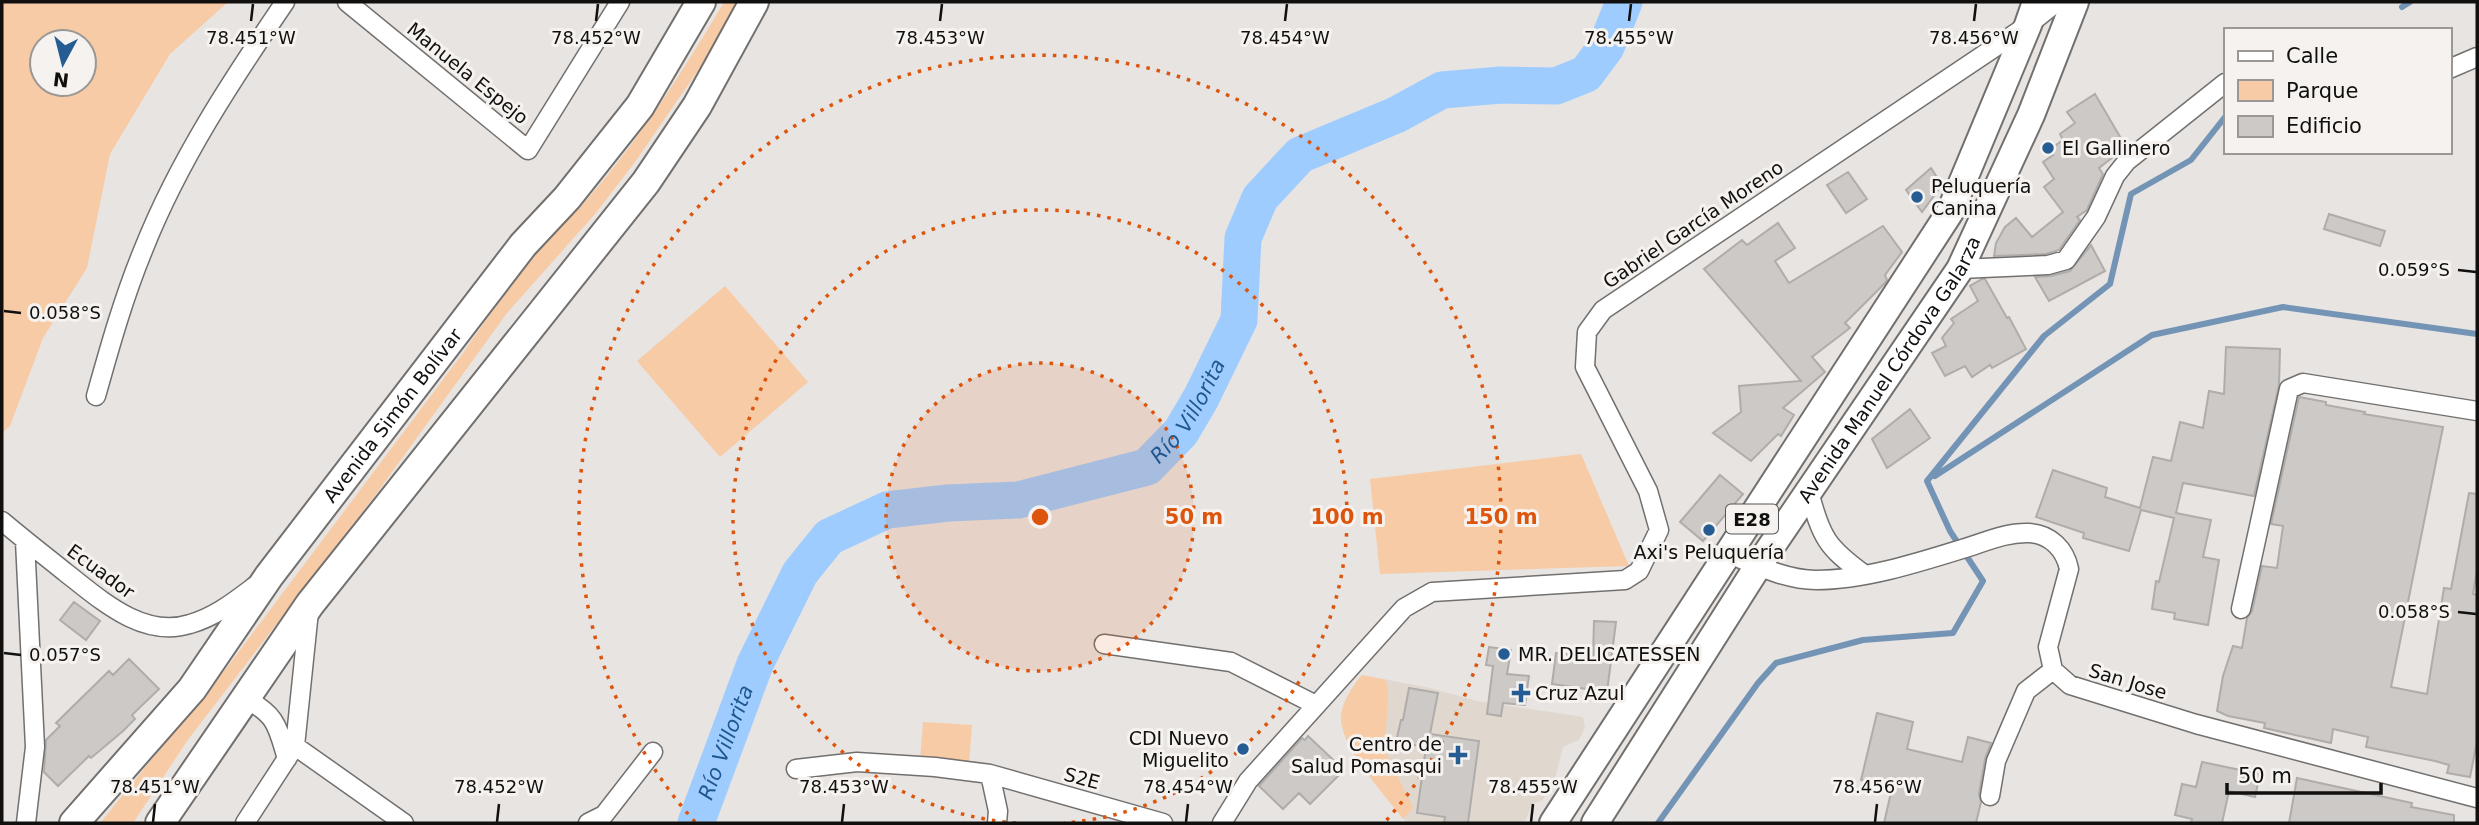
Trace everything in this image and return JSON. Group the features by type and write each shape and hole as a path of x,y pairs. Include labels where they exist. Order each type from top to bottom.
{"highway":[{"name":"Avenida Simón Bolívar","path":"74,823 192,689 270,576 523,245 567,198 640,106 701,2"},
{"path":"160,823 310,604 646,182 697,106 754,2"}],"main road":[{"name":"Avenida Manuel Córdova Galarza","path":"1595,823 1758,566 1960,269 2031,115 2075,2"},
{"name":"Avenida Manuel Córdova Galarza","path":"1553,823 1950,212 2032,13"},
{"path":"1672,640 1701,656"},
{"path":"1623,715 1651,734"}],"street":[{"path":"96,396 122,305 167,196 207,122 285,2"},
{"name":"Manuela Espejo","path":"348,2 528,150 620,2"},
{"name":"Gabriel García Moreno","path":"1222,823 1248,781 1404,608 1432,592 1625,580 1639,571 1659,530 1648,491 1585,367 1587,332 1603,310 2032,13 2057,2"},
{"path":"2451,68 2477,57"},
{"path":"1960,269 2048,265 2066,260 2096,217 2115,176 2127,161 2224,84"},
{"path":"2241,609 2289,389 2303,383 2477,411"},
{"path":"1809,492 1825,539 1837,555 1865,575"},
{"name":"Ecuador","path":"2,521 114,610 146,624 169,627 188,625 218,613 270,576"},
{"path":"1729,554 1786,575 1814,580 1865,575 1997,537 2029,533 2046,537 2060,547 2066,556 2068,569 2048,647 2053,670 2026,691 1996,761 1990,796"},
{"path":"25,541 35,747 26,823"},
{"path":"245,823 291,752 310,604"},
{"path":"1104,644 1231,662 1316,705"},
{"name":"San Jose","path":"2053,670 2070,685 2196,724 2477,798"},
{"path":"245,698 265,709 275,720 291,752 404,823"},
{"path":"588,823 604,815 653,752"},
{"name":"S2E","path":"796,769 858,762 990,774 1163,823"},
{"path":"990,774 998,811 997,823"}],"shaded area":[{"name":"Centro de Salud Pomasqui","path":"1362,675 1430,688 1477,701 1583,717 1585,727 1579,740 1563,747 1555,779 1542,801 1533,803 1524,823 1407,823 1348,744 1343,728 1341,715 1346,699"}],"green space":[{"path":"2,2 228,2 170,54 110,154 87,268 43,338 10,426 2,433"},
{"path":"724,2 739,2 699,69 635,162 595,214 507,313 374,497 187,741 133,823 100,823 228,666 532,259 622,157 676,80"},
{"path":"725,286 808,382 720,457 637,361"},
{"path":"1581,454 1629,566 1380,574 1370,479"},
{"path":"1362,675 1386,680 1388,694 1385,750 1413,808 1403,819 1364,769 1342,727 1344,704"},
{"path":"923,722 972,725 969,764 920,760"}],"building":[{"path":"2095,94 2126,147 2099,168 2103,174 2087,210 2077,217 2080,220 2059,250 2046,254 1994,256 1996,243 2005,227 2016,218 2032,237 2063,212 2044,187 2054,179 2043,162 2053,155 2049,150 2063,140 2060,134 2075,123 2067,112"},
{"path":"1931,168 1942,185 1922,212 1906,190"},
{"path":"1848,172 1867,199 1846,213 1827,185"},
{"path":"2329,214 2385,231 2380,246 2324,229"},
{"path":"1778,223 1795,248 1775,261 1789,283 1883,226 1902,252 1885,275 1887,280 1884,284 1845,323 1850,328 1812,357 1825,372 1783,408 1794,415 1781,436 1778,434 1751,461 1713,433 1741,412 1739,386 1801,381 1704,269 1742,240 1747,245"},
{"path":"2091,245 2105,271 2049,301 2035,277 2070,271"},
{"path":"1985,279 2007,318 2009,317 2026,349 1992,368 1990,365 1972,377 1965,366 1945,376 1932,353 1946,346 1942,338 1954,323 1951,319 1978,301 1970,286"},
{"path":"2226,347 2280,349 2279,385 2254,496 2183,483 2176,513 2211,520 2203,557 2219,560 2208,625 2174,619 2175,613 2152,609 2156,581 2159,582 2174,518 2141,510 2129,551 2083,538 2084,533 2036,517 2053,470 2107,488 2105,497 2140,508 2153,457 2171,461 2180,422 2203,428 2209,391 2224,394"},
{"path":"2299,397 2365,412 2364,414 2443,427 2391,687 2427,694 2444,588 2451,589 2469,493 2477,494 2477,570 2473,594 2477,595 2477,742 2470,777 2447,773 2449,765 2366,747 2368,737 2333,729 2331,743 2264,728 2265,723 2228,716 2217,711 2223,676 2233,646 2242,648 2247,618 2252,611 2262,566 2277,568 2283,526 2271,524"},
{"path":"1910,409 1930,438 1887,468 1872,439"},
{"path":"1720,475 1743,494 1703,541 1680,522"},
{"path":"74,602 100,621 86,640 60,620"},
{"path":"1594,621 1616,622 1607,692 1552,684 1556,653 1593,657"},
{"path":"1489,647 1511,650 1507,674 1529,676 1525,705 1503,703 1501,716 1487,714 1493,666 1486,665"},
{"path":"129,659 159,689 132,715 135,719 123,731 91,758 89,756 58,786 44,772 46,740 60,726 56,723 109,671 113,675"},
{"path":"1409,688 1438,693 1430,734 1479,741 1468,823 1444,823 1445,817 1417,813 1426,747 1396,742"},
{"path":"1877,713 1913,722 1907,749 1962,762 1968,737 1991,743 1985,759 1976,823 1884,823 1892,788 1861,780"},
{"path":"1308,736 1344,770 1310,804 1299,793 1283,809 1259,786 1302,738 1305,740"},
{"path":"2202,762 2260,774 2255,797 2229,791 2222,823 2191,823 2192,819 2175,815 2182,784 2196,787"},
{"path":"2297,778 2454,815 2454,823 2289,823"}],"waterway":[{"name":"Río Villorita","path":"696,823 755,664 800,573 829,537 887,510 948,503 1018,500 1147,467 1181,432 1201,398 1239,320 1243,238 1260,198 1300,155 1396,115 1442,90 1501,85 1556,86 1586,74 1606,47 1624,2"},
{"path":"2402,7 2410,2"},
{"path":"1658,823 1758,683 1776,663 1863,640 1953,633 1983,581 1950,531 1927,481 2044,336 2110,284 2131,194 2191,160 2224,118"},
{"path":"1935,476 2152,335 2283,307 2477,334"}],"place":[{"name":"El Gallinero","path":"2048,148"},
{"name":"Peluquería Canina","path":"1917,197"},
{"name":"Axi's Peluquería","path":"1709,530"},
{"name":"MR. DELICATESSEN","path":"1504,654"},
{"name":"Cruz Azul","path":"1521,693"},
{"name":"CDI Nuevo Miguelito","path":"1243,749"},
{"name":"Centro de Salud Pomasqui","path":"1458,755"}]}
